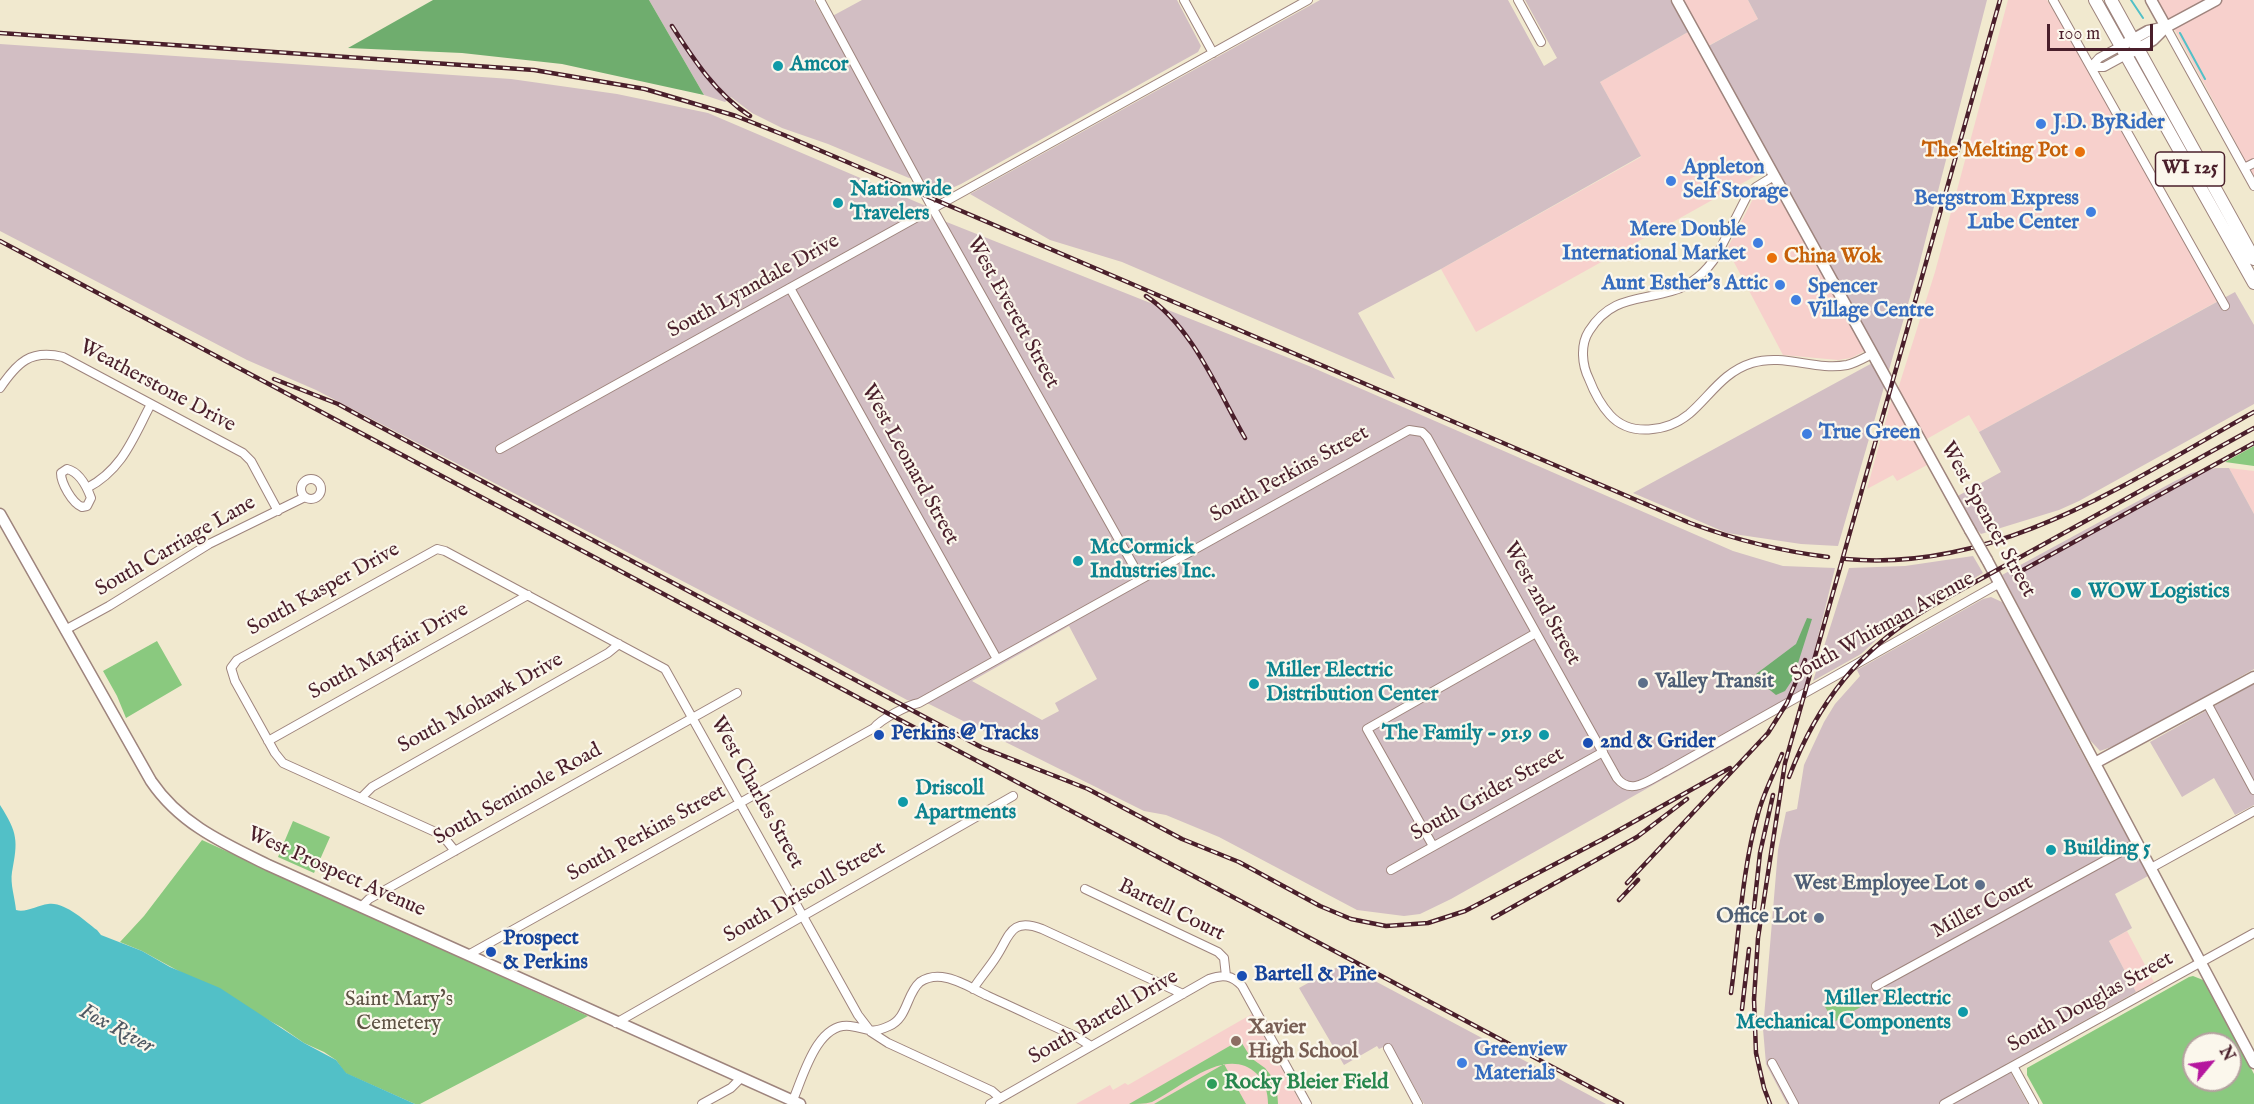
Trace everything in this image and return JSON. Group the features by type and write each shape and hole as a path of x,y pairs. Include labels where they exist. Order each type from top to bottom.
{"main road":[{"name":"WI 125","path":"2095,0 2254,284"},
{"name":"WI 125","path":"2111,0 2254,259"}],"street":[{"name":"West Everett Street","path":"820,0 933,208 1141,579"},
{"path":"1184,0 1213,53"},
{"name":"South Lynndale Drive","path":"500,449 1308,0"},
{"path":"1518,0 1541,42"},
{"name":"West Spencer Street","path":"1677,0 2000,583 2254,1063"},
{"path":"2053,0 2225,306"},
{"path":"2151,0 2254,186"},
{"path":"2091,67 2104,67 2123,50 2135,44 2153,40 2166,27 2216,0"},
{"path":"2244,168 2254,162"},
{"path":"1774,176 1755,187 1747,196 1713,263 1694,280 1672,291 1631,299 1594,324 1584,343 1583,353 1587,375 1595,393 1611,416 1630,427 1647,430 1670,424 1687,415 1720,381 1752,363 1775,359 1842,365 1872,354"},
{"name":"West Leonard Street","path":"790,288 997,659"},
{"name":"Weatherstone Drive","path":"0,388 14,368 24,360 35,356 56,356 77,364 247,456 278,510"},
{"path":"87,488 116,467 126,453 151,404"},
{"name":"South Perkins Street","path":"468,954 874,728 876,724 912,704 919,703 1405,432 1416,430 1427,437"},
{"name":"West 2nd Street","path":"1427,437 1617,778 1626,786"},
{"path":"67,469 72,470 87,488 91,501 87,506 80,507 61,479 61,473 67,469"},
{"name":"South Carriage Lane","path":"65,630 126,597 209,544 305,497"},
{"name":"West Prospect Avenue","path":"0,514 151,781 162,797 180,815 218,841 268,865 741,1078 777,1099 797,1102"},
{"name":"West Charles Street","path":"437,549 445,551 664,669 858,1014 871,1032 888,1043 992,1091 1000,1098"},
{"name":"South Kasper Drive","path":"268,741 235,681 231,666 237,660 437,549"},
{"name":"South Whitman Avenue","path":"1626,786 1640,786 2000,583"},
{"name":"South Mayfair Drive","path":"268,741 528,595"},
{"path":"1433,846 1367,729 1536,633"},
{"name":"South Mohawk Drive","path":"361,798 372,787 608,654 619,644"},
{"path":"2096,763 2254,677"},
{"name":"South Seminole Road","path":"362,906 369,899 455,850 737,693"},
{"path":"2207,703 2254,790"},
{"path":"268,741 283,763 442,836 455,850"},
{"name":"South Grider Street","path":"1391,870 1603,752"},
{"name":"South Driscoll Street","path":"616,1023 1013,796"},
{"path":"2151,868 2254,811"},
{"name":"Miller Court","path":"1876,986 2138,843"},
{"name":"Bartell Court","path":"1085,889 1218,952 1224,958 1226,976"},
{"path":"973,989 999,953 1007,934 1025,924 1042,928 1183,994"},
{"name":"South Douglas Street","path":"1944,1104 2254,933"},
{"path":"1226,976 1238,982 1307,1104"},
{"name":"South Bartell Drive","path":"990,1104 1209,979 1226,976"},
{"path":"797,1102 817,1046 829,1031 851,1026 871,1032 891,1026 906,1009 915,988 926,979 933,977 945,977 973,989 1075,1036 1091,1046"},
{"path":"1388,1048 1418,1104"},
{"path":"1772,1063 1794,1104"},
{"path":"2013,1066 2034,1104"},
{"path":"702,1104 731,1088 741,1078"}],"shaded area":[{"path":"649,0 814,0 825,20 862,0 1177,0 1201,46 1198,52 961,184 952,188 944,188 934,186 927,181 909,178 828,144 782,128 752,113 731,97 725,102 704,95"},
{"path":"1320,0 1508,0 1544,66 1557,58 1525,0 1670,0 1688,32 1600,82 1641,156 1358,313 1395,379 1122,262 1050,240 970,194"},
{"path":"1683,0 1748,0 1758,19 1708,46"},
{"path":"1748,0 1987,0 1917,273 1838,546 1801,544 1727,533 1633,493 1876,361 1703,49 1758,19"},
{"path":"2008,0 2047,0 2075,45 2218,301 1979,432 1969,415 1925,440 1897,392 1935,272"},
{"path":"2157,0 2254,0 2254,177 2179,37"},
{"name":"Appleton Self Storage","path":"1688,32 1766,170 1476,332 1441,269 1641,157 1600,82"},
{"path":"0,44 511,79 617,94 708,113 933,209 939,219 1309,366 1733,551 1783,566 1835,568 1804,694 1747,732 1451,899 1420,914 1404,916 1357,910 1219,837 1166,815 1144,811 929,704 907,700 316,390 247,360 0,231","holes":["1069,626 1097,679 1055,703 1059,711 1042,720 972,681"]},
{"name":"Spencer Village Centre","path":"1773,182 1866,350 1851,358 1838,360 1783,355 1727,249 1754,197"},
{"path":"2235,292 2254,325 2254,404 2059,510 1981,534 1968,520 1956,497 2001,472 1979,432"},
{"path":"1892,398 1929,464 1897,481 1893,475 1867,489"},
{"path":"2229,468 2254,471 2254,514"},
{"path":"2229,468 2254,514 2254,669 2125,742 2100,751 2089,739 2002,575 2191,473"},
{"path":"1973,556 1983,573 1888,629 1861,654 1813,681 1849,568 1905,566"},
{"path":"1991,597 2002,602 2148,876 2115,894 2132,928 2109,941 2136,992 2006,1064 2028,1104 1787,1104 1766,1064 1763,1029 1778,850 1786,812 1797,809 1804,765 1835,704 1860,676 1857,670 1983,599"},
{"path":"2254,684 2254,805 2235,815 2214,778 2182,797 2150,742"},
{"path":"2127,931 2154,982 2136,992 2109,941"},
{"path":"1343,964 1606,1104 1424,1104 1390,1044 1379,1049 1377,1046 1344,1065 1299,988"},
{"name":"Xavier High School","path":"1252,1014 1301,1104 1076,1104 1110,1085 1113,1090 1125,1083 1128,1085"}],"green space":[{"path":"433,0 649,0 704,95 562,64 462,53 348,48"},
{"path":"2254,446 2254,466 2225,462"},
{"path":"1807,618 1812,619 1793,679 1785,691 1776,695 1760,682 1756,674 1796,644"},
{"path":"157,641 182,685 126,718 103,671"},
{"path":"293,821 330,837 314,873 278,857"},
{"name":"Saint Mary's Cemetery","path":"202,840 588,1016 420,1104 415,1104 345,1073 336,1060 324,1052 304,1043 281,1027 142,951 120,942 144,916"},
{"path":"2193,976 2207,984 2232,1032 2182,1032 2182,1092 2242,1092 2242,1051 2254,1074 2254,1104 2043,1104 2027,1075 2027,1068"},
{"path":"1856,987 1866,1004 1834,1022 1824,1005"},
{"path":"1240,1040 1251,1058 1265,1068 1273,1078 1277,1089 1278,1104 1268,1104 1266,1088 1257,1074 1245,1066 1232,1064 1218,1066 1204,1072 1152,1102 1129,1104"},
{"name":"Rocky Bleier Field","path":"1224,1064 1246,1104 1154,1104"}],"water":[{"name":"Fox River","path":"0,805 15,837 12,886 16,910 54,904 74,912 101,935 142,951 170,967 220,988 304,1043 336,1060 346,1073 415,1104 0,1104"}],"waterway":[{"path":"2131,0 2143,18"},
{"path":"2180,33 2205,79"}],"railway":[{"path":"1770,1104 1756,1053 1754,999 1758,938 1785,763 2000,0"},
{"path":"672,26 697,64 716,87 750,116"},
{"path":"0,33 534,70 645,89 736,116 784,135 1690,523 1758,544 1828,557"},
{"path":"0,241 1622,1104"},
{"path":"1146,296 1177,324 1190,342 1214,380 1245,438"},
{"path":"274,379 338,404 981,747 1088,789 1182,839 1239,862 1320,906 1351,919 1386,926 1428,923 1465,911 1603,839 1730,768"},
{"path":"1846,559 1902,560 1956,552 2008,537 2059,517 2109,493 2254,412"},
{"path":"1789,777 1813,724 1844,679 1862,659 1905,623 2254,428"},
{"path":"2014,575 2254,443"},
{"path":"1881,629 1892,620"},
{"path":"1627,883 1768,733 1787,703 1805,660"},
{"path":"1731,993 1753,835 1763,799 1782,754"},
{"path":"1754,908 1760,853 1773,795"},
{"path":"1493,918 1637,837 1687,799"},
{"path":"1619,900 1638,880"},
{"path":"1742,1009 1749,949"}],"place":[{"name":"Amcor","path":"778,66"},
{"name":"J.D. ByRider","path":"2041,124"},
{"name":"The Melting Pot","path":"2080,152"},
{"name":"Appleton Self Storage","path":"1671,181"},
{"name":"Nationwide Travelers","path":"838,203"},
{"name":"Bergstrom Express Lube Center","path":"2091,212"},
{"name":"Mere Double International Market","path":"1758,243"},
{"name":"China Wok","path":"1772,258"},
{"name":"Aunt Esther's Attic","path":"1780,285"},
{"name":"Spencer Village Centre","path":"1796,300"},
{"name":"True Green","path":"1807,434"},
{"name":"McCormick Industries Inc.","path":"1078,561"},
{"name":"WOW Logistics","path":"2076,593"},
{"name":"Valley Transit","path":"1643,683"},
{"name":"Miller Electric Distribution Center","path":"1254,684"},
{"name":"Perkins @ Tracks","path":"879,735"},
{"name":"The Family - 91.9","path":"1544,735"},
{"name":"2nd & Grider","path":"1588,743"},
{"name":"Driscoll Apartments","path":"903,802"},
{"name":"Building 5","path":"2051,850"},
{"name":"West Employee Lot","path":"1980,885"},
{"name":"Office Lot","path":"1819,918"},
{"name":"Prospect & Perkins","path":"491,952"},
{"name":"Bartell & Pine","path":"1242,976"},
{"name":"Miller Electric Mechanical Components","path":"1963,1012"},
{"name":"Xavier High School","path":"1236,1041"},
{"name":"Greenview Materials","path":"1462,1063"},
{"name":"Rocky Bleier Field","path":"1212,1084"}]}
